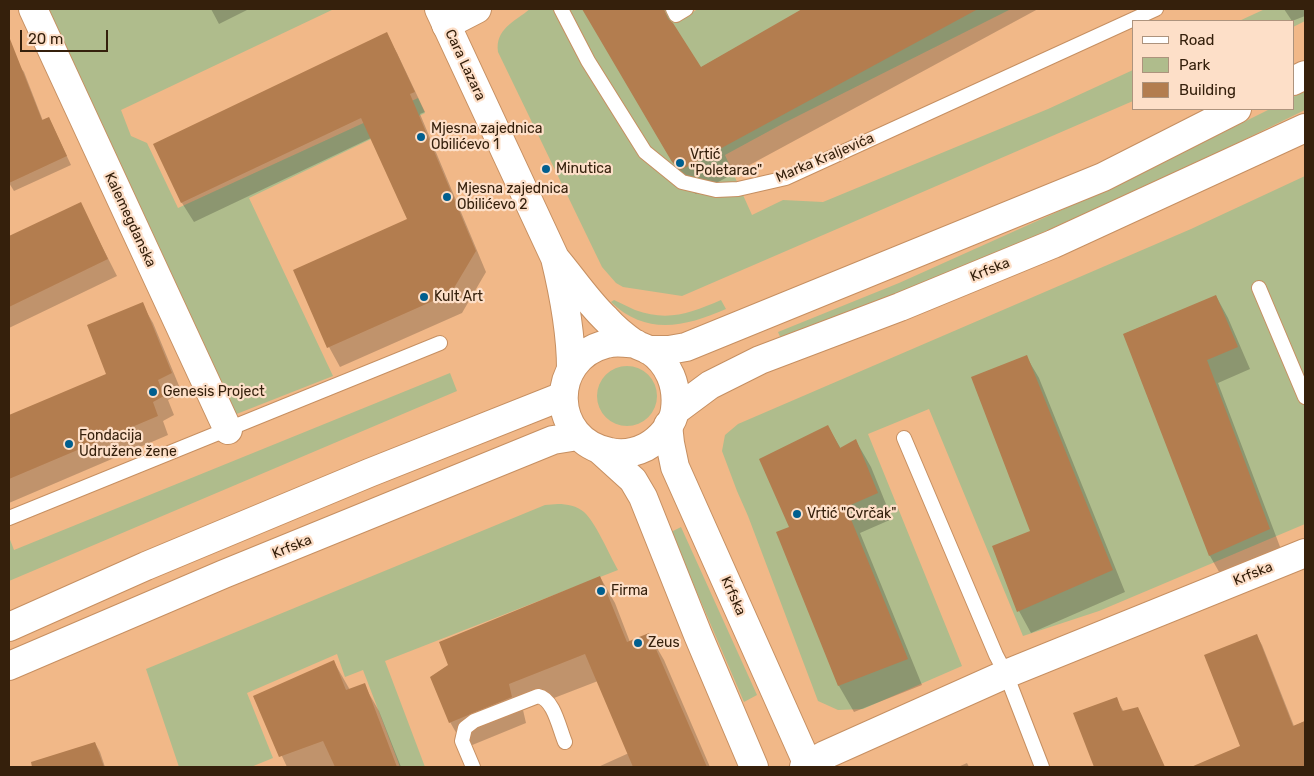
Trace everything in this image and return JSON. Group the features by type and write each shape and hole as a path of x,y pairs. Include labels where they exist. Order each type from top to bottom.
{"main road":[{"name":"Kalemegdanska","path":"33,9 228,430"},
{"path":"442,17 477,9"},
{"name":"Cara Lazara","path":"442,17 555,258 565,300 571,343 571,370"},
{"path":"1294,80 1305,74"},
{"path":"754,767 698,635 643,497 633,480 601,451 588,445 578,436 567,417 563,396 571,370 582,356 607,343 621,342 669,350 686,347 1103,176 1235,110"},
{"name":"Krfska","path":"1305,128 1053,244 900,307 760,360 710,385 672,418 670,443 675,467 806,766 834,751 1006,674 1305,553"},
{"name":"Cara Lazara","path":"555,258 606,319 642,347"},
{"path":"601,451 628,454 641,450 657,440 672,418 676,393 673,382 660,358 642,347"},
{"path":"9,627 146,566 369,473 563,396"},
{"name":"Krfska","path":"9,666 224,574 553,440 578,436"}],"lane":[{"name":"Marka Kraljevića","path":"561,9 588,61 645,152 682,182 716,190 738,189 786,178 1156,9"},
{"path":"672,9 676,15 686,9"},
{"path":"1259,288 1305,397"},
{"path":"9,518 440,343"},
{"path":"904,438 996,655 1006,674 1042,767"},
{"path":"473,767 462,741 465,728 474,721 538,696 542,696 550,705 565,742"}],"green space":[{"path":"43,9 334,9 121,110 131,136 147,143 178,208 418,98 425,113 249,198 333,376 234,415"},
{"path":"530,9 669,9 677,21 698,9 1011,9 784,123 725,155 752,215 783,200 823,202 1048,109 1132,70 1132,101 682,296 623,287 616,283 602,267 498,52 499,37 512,22"},
{"path":"1265,9 1305,9 1305,21 1294,26 1294,20 1241,20"},
{"path":"1305,91 1305,110 1186,168 1006,249 782,341 778,332 899,283 1115,186 1268,110 1294,110 1294,96"},
{"path":"1305,176 1305,524 1099,611 1023,636 929,409 868,434 962,666 863,709 838,710 818,701 722,451 725,435 738,424 1191,229"},
{"path":"614,300 647,314 669,316 700,309 721,300 726,309 681,324 652,324 624,313 611,302"},
{"path":"627,366 644,371 652,379 657,396 652,413 644,421 627,426 610,421 602,413 597,396 602,379 610,371"},
{"path":"450,373 457,391 9,581 9,537 14,550"},
{"path":"558,504 578,508 589,517 618,570 385,661 425,767 400,767 363,670 345,677 337,654 247,693 273,758 251,767 179,767 146,669 545,505"},
{"path":"681,527 757,695 744,702 671,532"}],"building":[{"path":"582,9 664,9 668,19 673,23 701,67 802,9 978,9 681,170 672,162"},
{"path":"387,32 415,92 410,94 476,251 451,293 327,348 293,270 407,219 361,118 181,203 153,144"},
{"path":"9,39 42,120 49,117 67,156 9,183"},
{"path":"81,202 108,259 9,307 9,236"},
{"path":"1216,295 1238,347 1207,360 1270,529 1209,556 1123,334"},
{"path":"143,302 172,373 158,380 164,396 153,402 158,416 9,479 9,415 106,374 87,325"},
{"path":"1027,355 1113,570 1017,612 992,546 1030,531 971,377"},
{"path":"828,425 840,448 856,439 878,493 846,507 908,659 838,686 776,532 789,527 759,459"},
{"path":"600,576 627,642 649,633 707,767 633,767 585,654 509,684 512,697 449,723 430,677 448,665 439,642"},
{"path":"1257,634 1293,726 1305,721 1305,767 1191,767 1240,746 1204,655"},
{"path":"334,660 346,690 365,683 397,767 335,767 323,741 279,757 253,696"},
{"path":"1117,697 1122,711 1138,707 1165,767 1094,767 1073,713"},
{"path":"95,742 104,767 32,767 31,762"}],"place":[{"name":"Mjesna zajednica Obilićevo 1","path":"421,137"},
{"name":"Vrtić \"Poletarac\"","path":"680,163"},
{"name":"Minutica","path":"546,169"},
{"name":"Mjesna zajednica Obilićevo 2","path":"447,197"},
{"name":"Kult Art","path":"424,297"},
{"name":"Genesis Project","path":"153,392"},
{"name":"Fondacija Udružene žene","path":"69,444"},
{"name":"Vrtić \"Cvrčak\"","path":"797,514"},
{"name":"Firma","path":"601,591"},
{"name":"Zeus","path":"638,643"}]}
